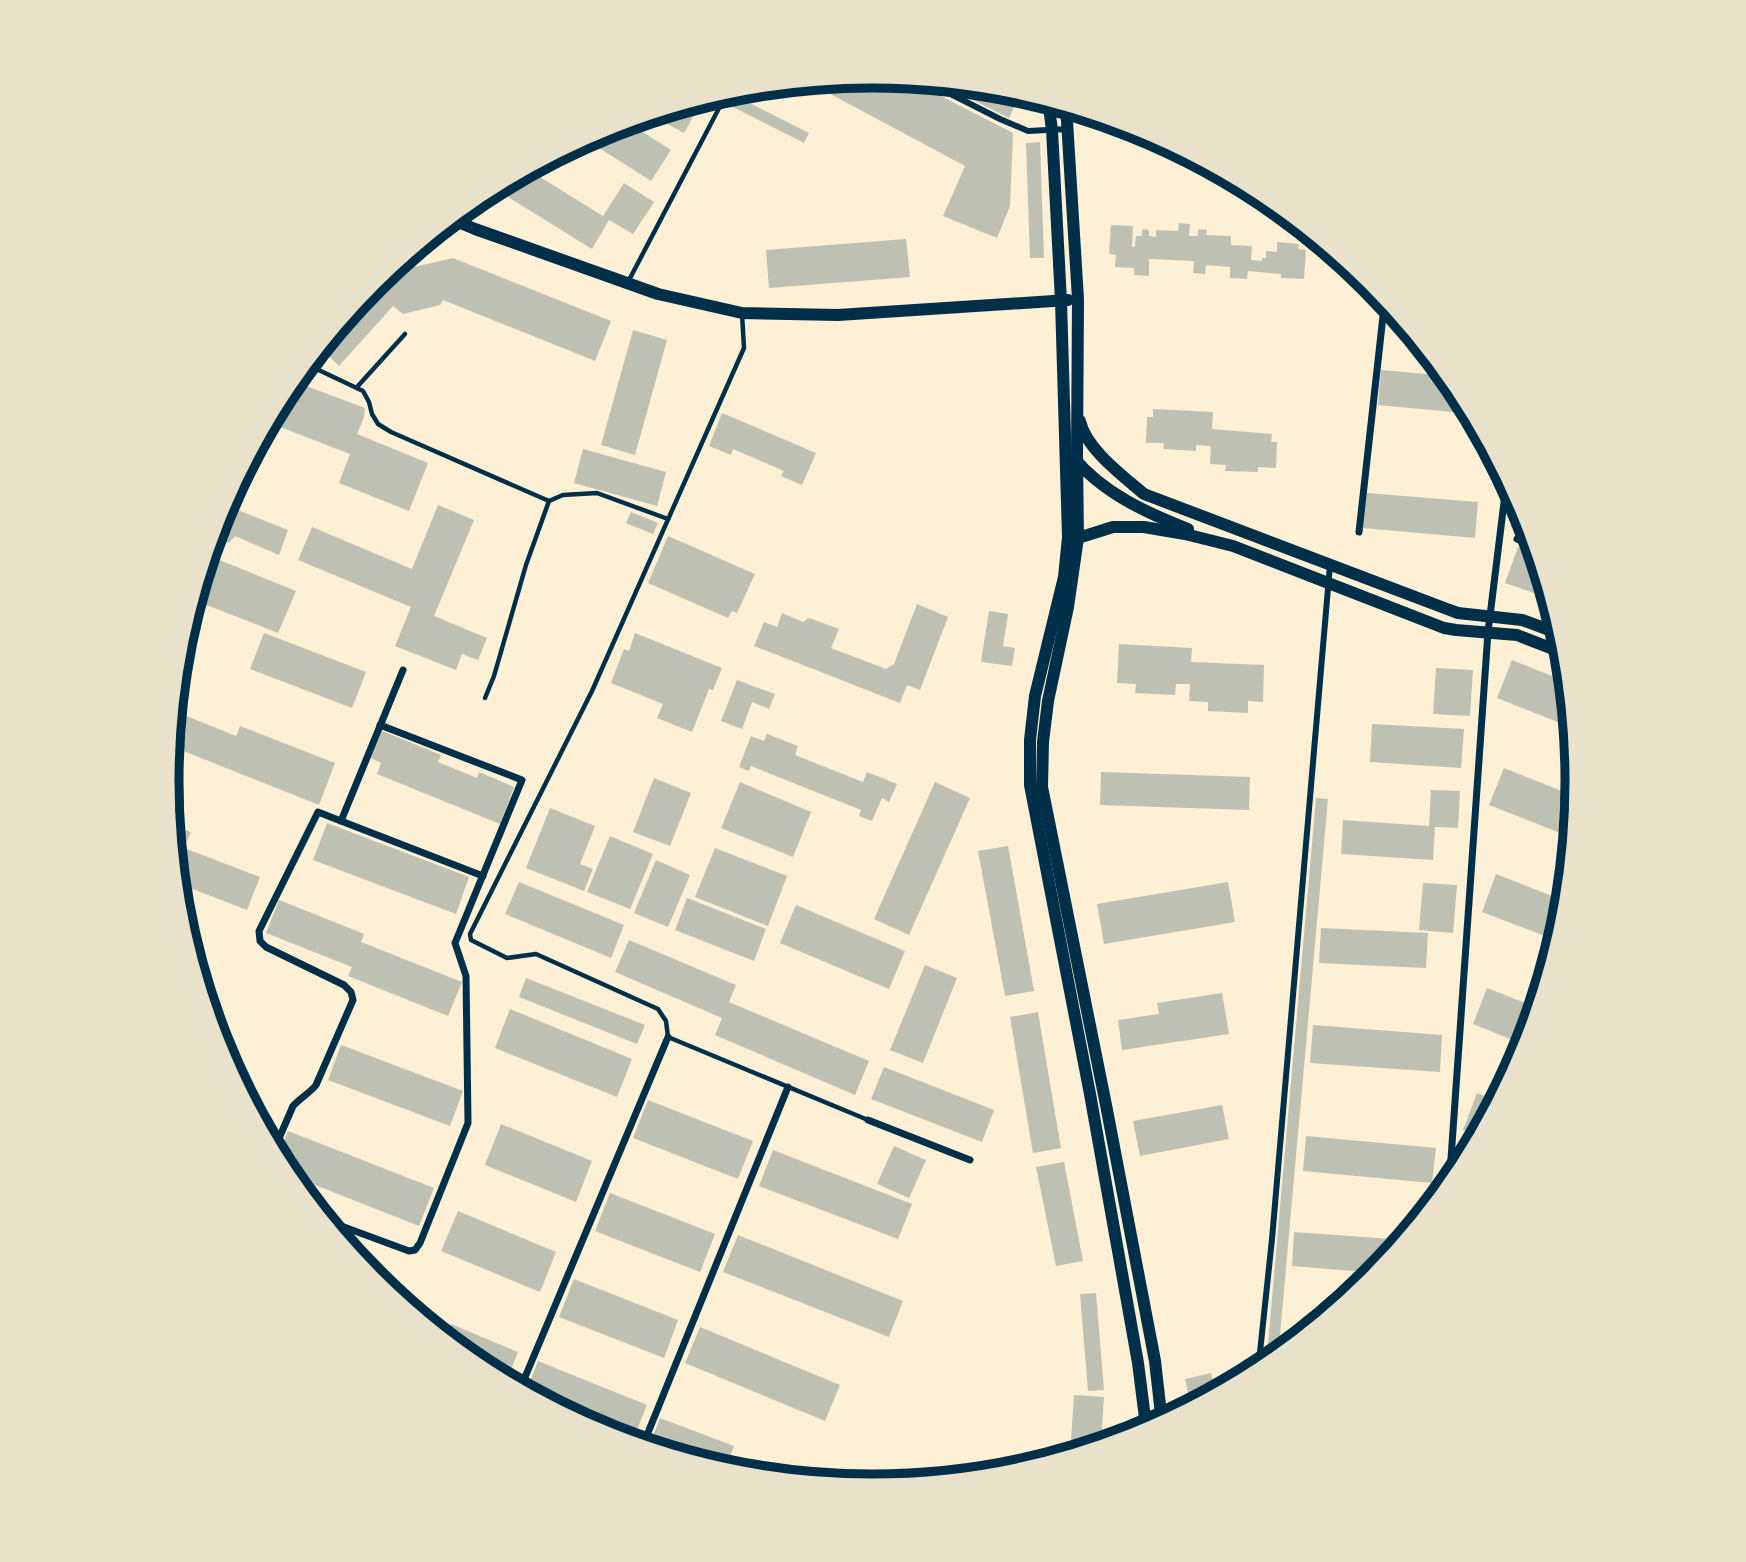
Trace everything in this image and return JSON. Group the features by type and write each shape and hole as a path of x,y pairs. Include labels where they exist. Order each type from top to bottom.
{"main road":[{"path":"1049,110 1061,300 1065,439 1073,537 1035,696 1030,740 1030,786 1087,1081 1141,1381 1145,1419"},
{"path":"1066,115 1078,299 1077,461 1068,607 1048,701 1043,742 1042,787 1155,1361 1161,1412"},
{"path":"462,223 658,294 742,313 838,315 1078,299"},
{"path":"1077,407 1080,426 1086,438 1121,475 1144,494 1458,613 1522,620 1549,630"},
{"path":"1065,439 1077,461 1105,486 1159,518 1444,628 1517,635 1554,649"},
{"path":"1073,537 1113,527 1144,527 1233,545"}],"street":[{"path":"945,91 1028,131 1067,129"},
{"path":"1359,532 1386,315"},
{"path":"1451,1165 1488,632 1505,496"},
{"path":"1517,539 1524,541"},
{"path":"1259,1357 1330,565"},
{"path":"341,821 403,670"},
{"path":"342,1226 409,1251 415,1250 468,1123 466,976 455,943 522,780 380,725"},
{"path":"279,1139 293,1106 316,1085 353,1000 351,992 344,985 266,947 260,941 259,931 318,812 483,876"},
{"path":"524,1380 667,1037"},
{"path":"646,1437 788,1087"},
{"path":"868,1119 970,1160"}],"lane":[{"path":"779,94 783,96"},
{"path":"628,283 721,105"},
{"path":"742,313 744,348 592,691 470,934 471,940 507,958 536,954 658,1009 666,1021 667,1037 868,1119"},
{"path":"357,387 405,334"},
{"path":"316,369 363,391 378,424 391,432 549,500 562,495 597,493 668,519"},
{"path":"485,698 549,500"}],"building":[{"path":"822,90 929,90 1013,133 1010,206 997,238 943,216 965,166"},
{"path":"973,95 1016,103 1009,118 971,99"},
{"path":"744,100 809,133 804,143 729,105"},
{"path":"697,110 684,133 661,121"},
{"path":"638,129 671,150 651,181 595,146"},
{"path":"1040,142 1044,258 1030,258 1026,143"},
{"path":"536,175 603,216 624,183 654,202 633,234 609,220 592,249 503,194"},
{"path":"1179,223 1190,224 1189,236 1198,236 1198,229 1207,230 1206,235 1231,236 1231,245 1252,246 1251,260 1262,261 1262,258 1266,258 1266,251 1277,252 1277,242 1299,244 1298,249 1306,250 1304,279 1281,278 1281,274 1248,271 1247,279 1230,278 1230,267 1206,265 1205,274 1193,273 1194,261 1149,259 1149,276 1134,275 1134,268 1115,267 1116,255 1109,254 1111,225 1133,226 1132,247 1135,247 1136,236 1142,236 1142,229 1149,230 1149,236 1156,237 1156,230 1178,231"},
{"path":"906,239 910,277 769,288 766,250"},
{"path":"453,258 611,321 595,361 443,300 440,305 403,314 393,306 339,366 327,354 352,324 407,269"},
{"path":"633,330 667,340 635,455 601,445"},
{"path":"1381,370 1434,375 1461,413 1378,405"},
{"path":"304,385 365,408 357,434 428,463 409,511 339,483 350,454 277,426"},
{"path":"1153,409 1213,412 1212,429 1272,434 1271,442 1277,442 1276,468 1258,467 1258,472 1225,471 1226,465 1210,464 1211,446 1196,445 1196,451 1163,449 1164,443 1146,443 1147,417 1153,417"},
{"path":"722,413 816,453 802,485 781,476 784,471 733,449 731,455 709,446"},
{"path":"583,449 666,472 657,506 574,483"},
{"path":"246,485 246,494 238,502"},
{"path":"1367,493 1478,502 1475,538 1363,528"},
{"path":"438,505 474,520 434,616 487,638 478,660 462,654 456,670 395,646 411,607 298,560 312,527 412,569"},
{"path":"235,509 288,530 279,555 235,536 229,543 223,541"},
{"path":"631,512 658,523 653,534 626,523"},
{"path":"1514,517 1519,530 1511,527"},
{"path":"668,536 755,574 737,613 732,611 728,618 648,583"},
{"path":"1518,547 1527,551 1541,595 1505,583"},
{"path":"216,559 296,591 278,633 203,603"},
{"path":"917,604 948,617 920,690 907,685 900,703 754,646 764,622 777,627 782,613 803,622 809,618 839,629 831,648 886,669 894,664"},
{"path":"989,611 1008,614 1003,646 1015,648 1012,666 981,662"},
{"path":"264,633 366,672 352,708 250,669"},
{"path":"635,633 722,668 713,690 709,689 692,732 657,718 663,704 611,683 624,649 629,651"},
{"path":"1119,644 1192,648 1191,662 1264,665 1263,702 1248,701 1248,713 1208,711 1208,702 1189,701 1190,684 1176,684 1175,695 1135,693 1136,684 1117,683"},
{"path":"1512,660 1559,679 1564,724 1497,698"},
{"path":"1436,668 1473,670 1470,716 1433,714"},
{"path":"737,680 775,694 769,709 752,702 742,729 721,721"},
{"path":"183,715 236,736 240,726 335,763 319,805 180,750"},
{"path":"1372,724 1464,729 1461,768 1370,762"},
{"path":"382,731 441,755 438,762 477,778 479,772 514,787 500,824 377,774 381,763 371,758"},
{"path":"767,734 798,746 795,755 863,782 867,772 897,784 889,802 882,798 872,821 859,816 861,810 751,766 749,771 739,767 751,736 764,741"},
{"path":"1504,768 1566,793 1564,835 1489,805"},
{"path":"1101,772 1250,777 1249,810 1100,805"},
{"path":"654,778 691,793 670,846 633,832"},
{"path":"740,782 811,812 793,857 721,828"},
{"path":"935,782 970,798 909,935 874,919"},
{"path":"1431,790 1460,791 1458,828 1435,827 1433,860 1341,854 1343,820 1429,826"},
{"path":"1316,798 1328,799 1279,1342 1267,1351"},
{"path":"550,808 595,826 580,864 593,869 584,891 526,868"},
{"path":"327,823 469,877 456,914 313,860"},
{"path":"181,828 191,832 184,848 260,877 247,910 188,887"},
{"path":"610,836 653,854 630,909 587,892"},
{"path":"1008,846 1034,991 1005,996 978,851"},
{"path":"715,848 787,876 768,926 695,897"},
{"path":"656,860 690,875 668,927 634,913"},
{"path":"1496,874 1556,898 1548,937 1482,912"},
{"path":"519,882 624,925 611,958 505,914"},
{"path":"1228,882 1235,922 1104,944 1097,904"},
{"path":"1423,883 1457,885 1453,933 1419,930"},
{"path":"687,898 766,929 754,961 675,930"},
{"path":"279,900 364,934 361,942 462,982 448,1016 348,976 352,967 266,933"},
{"path":"796,905 905,951 889,989 780,943"},
{"path":"1321,928 1428,933 1426,968 1319,963"},
{"path":"629,940 736,985 729,1002 869,1061 855,1095 715,1035 722,1018 615,972"},
{"path":"925,965 957,978 923,1063 890,1050"},
{"path":"526,978 645,1025 637,1044 519,997"},
{"path":"1487,988 1530,1005 1516,1041 1473,1024"},
{"path":"1222,993 1229,1034 1122,1050 1118,1020 1159,1014 1157,1003"},
{"path":"510,1009 632,1059 617,1097 495,1048"},
{"path":"1038,1012 1061,1148 1033,1153 1010,1017"},
{"path":"1313,1025 1442,1035 1440,1072 1310,1063"},
{"path":"341,1045 463,1091 450,1126 328,1080"},
{"path":"884,1067 994,1110 982,1142 871,1099"},
{"path":"1477,1093 1490,1098 1471,1133 1463,1130"},
{"path":"648,1100 753,1141 738,1179 633,1138"},
{"path":"1222,1105 1229,1139 1140,1156 1133,1121"},
{"path":"501,1124 592,1161 576,1202 485,1165"},
{"path":"288,1131 434,1188 419,1226 308,1182 283,1145"},
{"path":"1306,1136 1436,1148 1432,1183 1303,1171"},
{"path":"894,1146 926,1160 909,1198 877,1184"},
{"path":"773,1150 912,1204 898,1239 759,1186"},
{"path":"1064,1162 1083,1261 1056,1266 1036,1167"},
{"path":"610,1193 715,1234 700,1272 595,1231"},
{"path":"458,1211 556,1252 540,1292 441,1251"},
{"path":"1294,1232 1393,1239 1362,1272 1292,1266"},
{"path":"738,1235 903,1301 889,1337 723,1272"},
{"path":"574,1279 678,1320 664,1358 559,1317"},
{"path":"1096,1293 1104,1390 1088,1391 1080,1294"},
{"path":"451,1324 518,1352 510,1372 488,1358 449,1329"},
{"path":"700,1327 840,1385 825,1421 685,1363"},
{"path":"538,1361 647,1405 636,1433 566,1403 529,1384"},
{"path":"1211,1373 1214,1385 1189,1398 1185,1379"},
{"path":"1074,1395 1104,1397 1102,1436 1071,1445"},
{"path":"660,1418 734,1446 729,1459 652,1439"}]}
